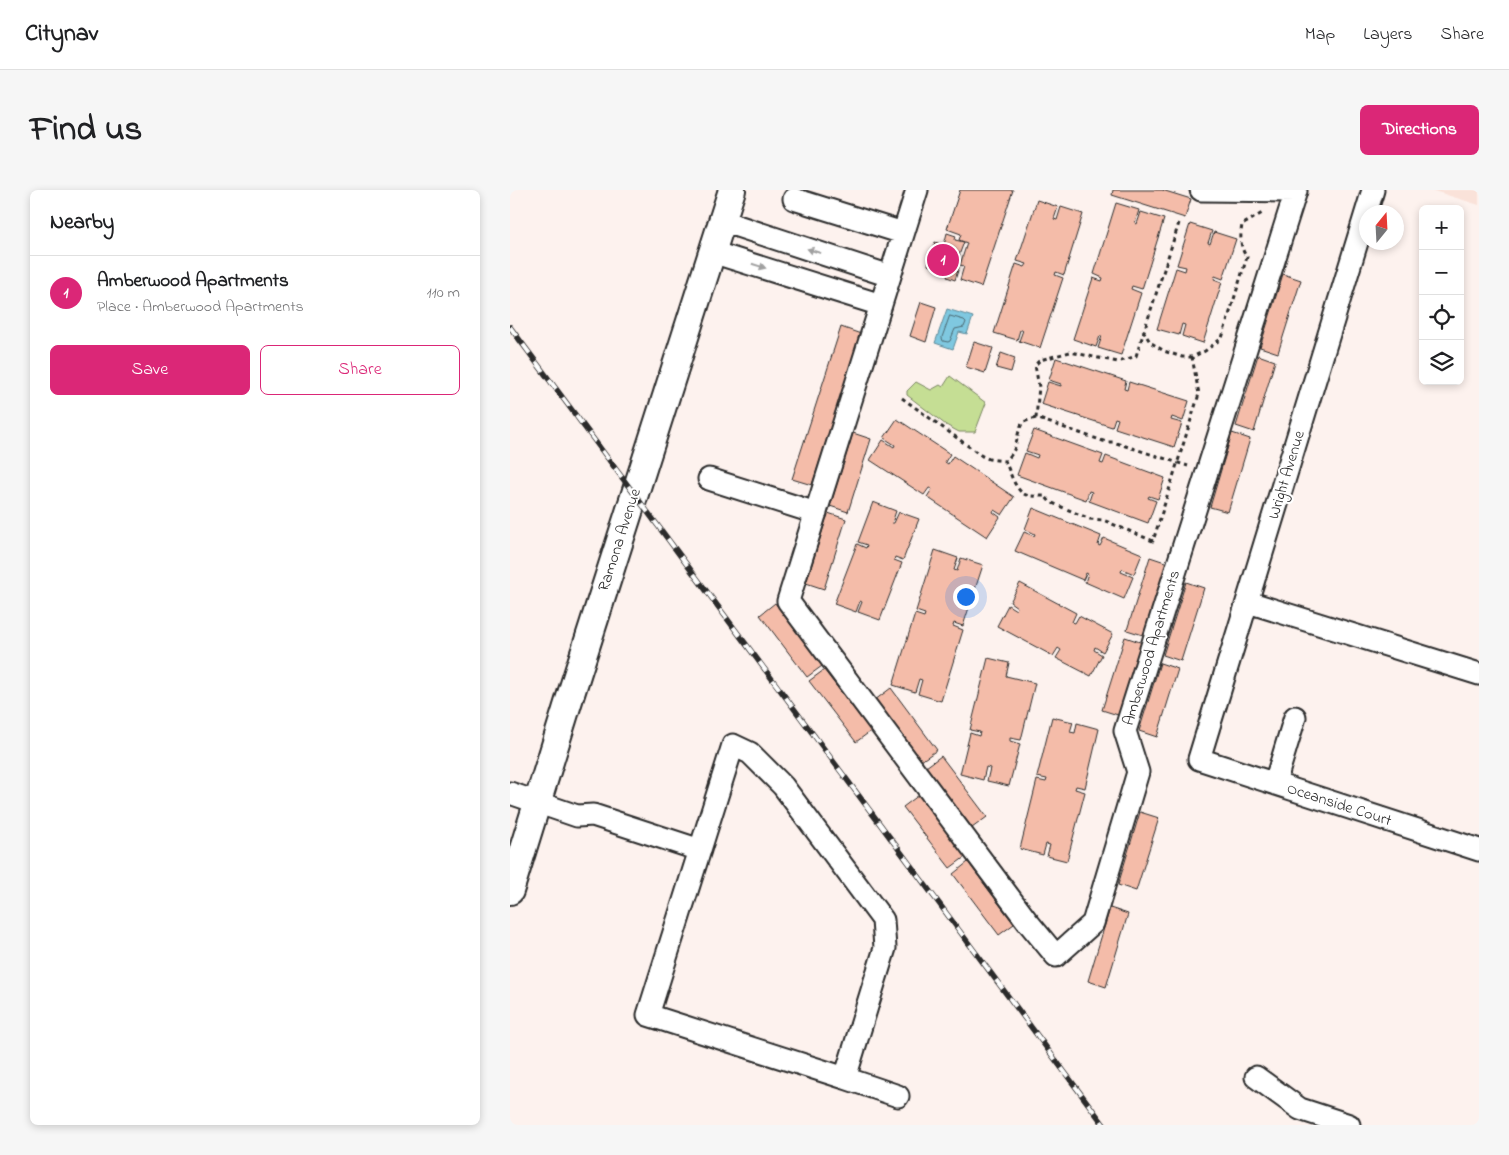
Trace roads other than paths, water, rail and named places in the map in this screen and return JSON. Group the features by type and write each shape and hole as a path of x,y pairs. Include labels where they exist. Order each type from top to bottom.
{"main road":[{"name":"Ramona Avenue","path":"510,891 732,190"}],"street":[{"name":"Amberwood Apartments","path":"917,190 788,601 1015,906 1056,956 1093,923 1138,772 1126,731 1208,472 1302,193 1201,190"},
{"name":"Wright Avenue","path":"1199,759 1373,190"},
{"path":"794,199 903,233"},
{"path":"722,222 890,276"},
{"path":"712,252 881,306"},
{"path":"837,291 846,261"},
{"path":"709,478 816,513"},
{"path":"1248,602 1479,674"},
{"path":"1275,784 1295,717"},
{"path":"845,1078 885,948 883,920 783,786 750,753 733,745 648,1015 898,1096"},
{"name":"Oceanside Court","path":"1199,759 1479,850"},
{"path":"510,793 577,816 593,815 698,857"},
{"path":"1256,1077 1300,1109 1349,1125"}],"water":[{"path":"947,309 973,317 967,334 959,332 953,349 935,343"}],"railway":[{"path":"510,327 1104,1125"}],"place":[{"name":"Amberwood Apartments","path":"943,260"}]}
